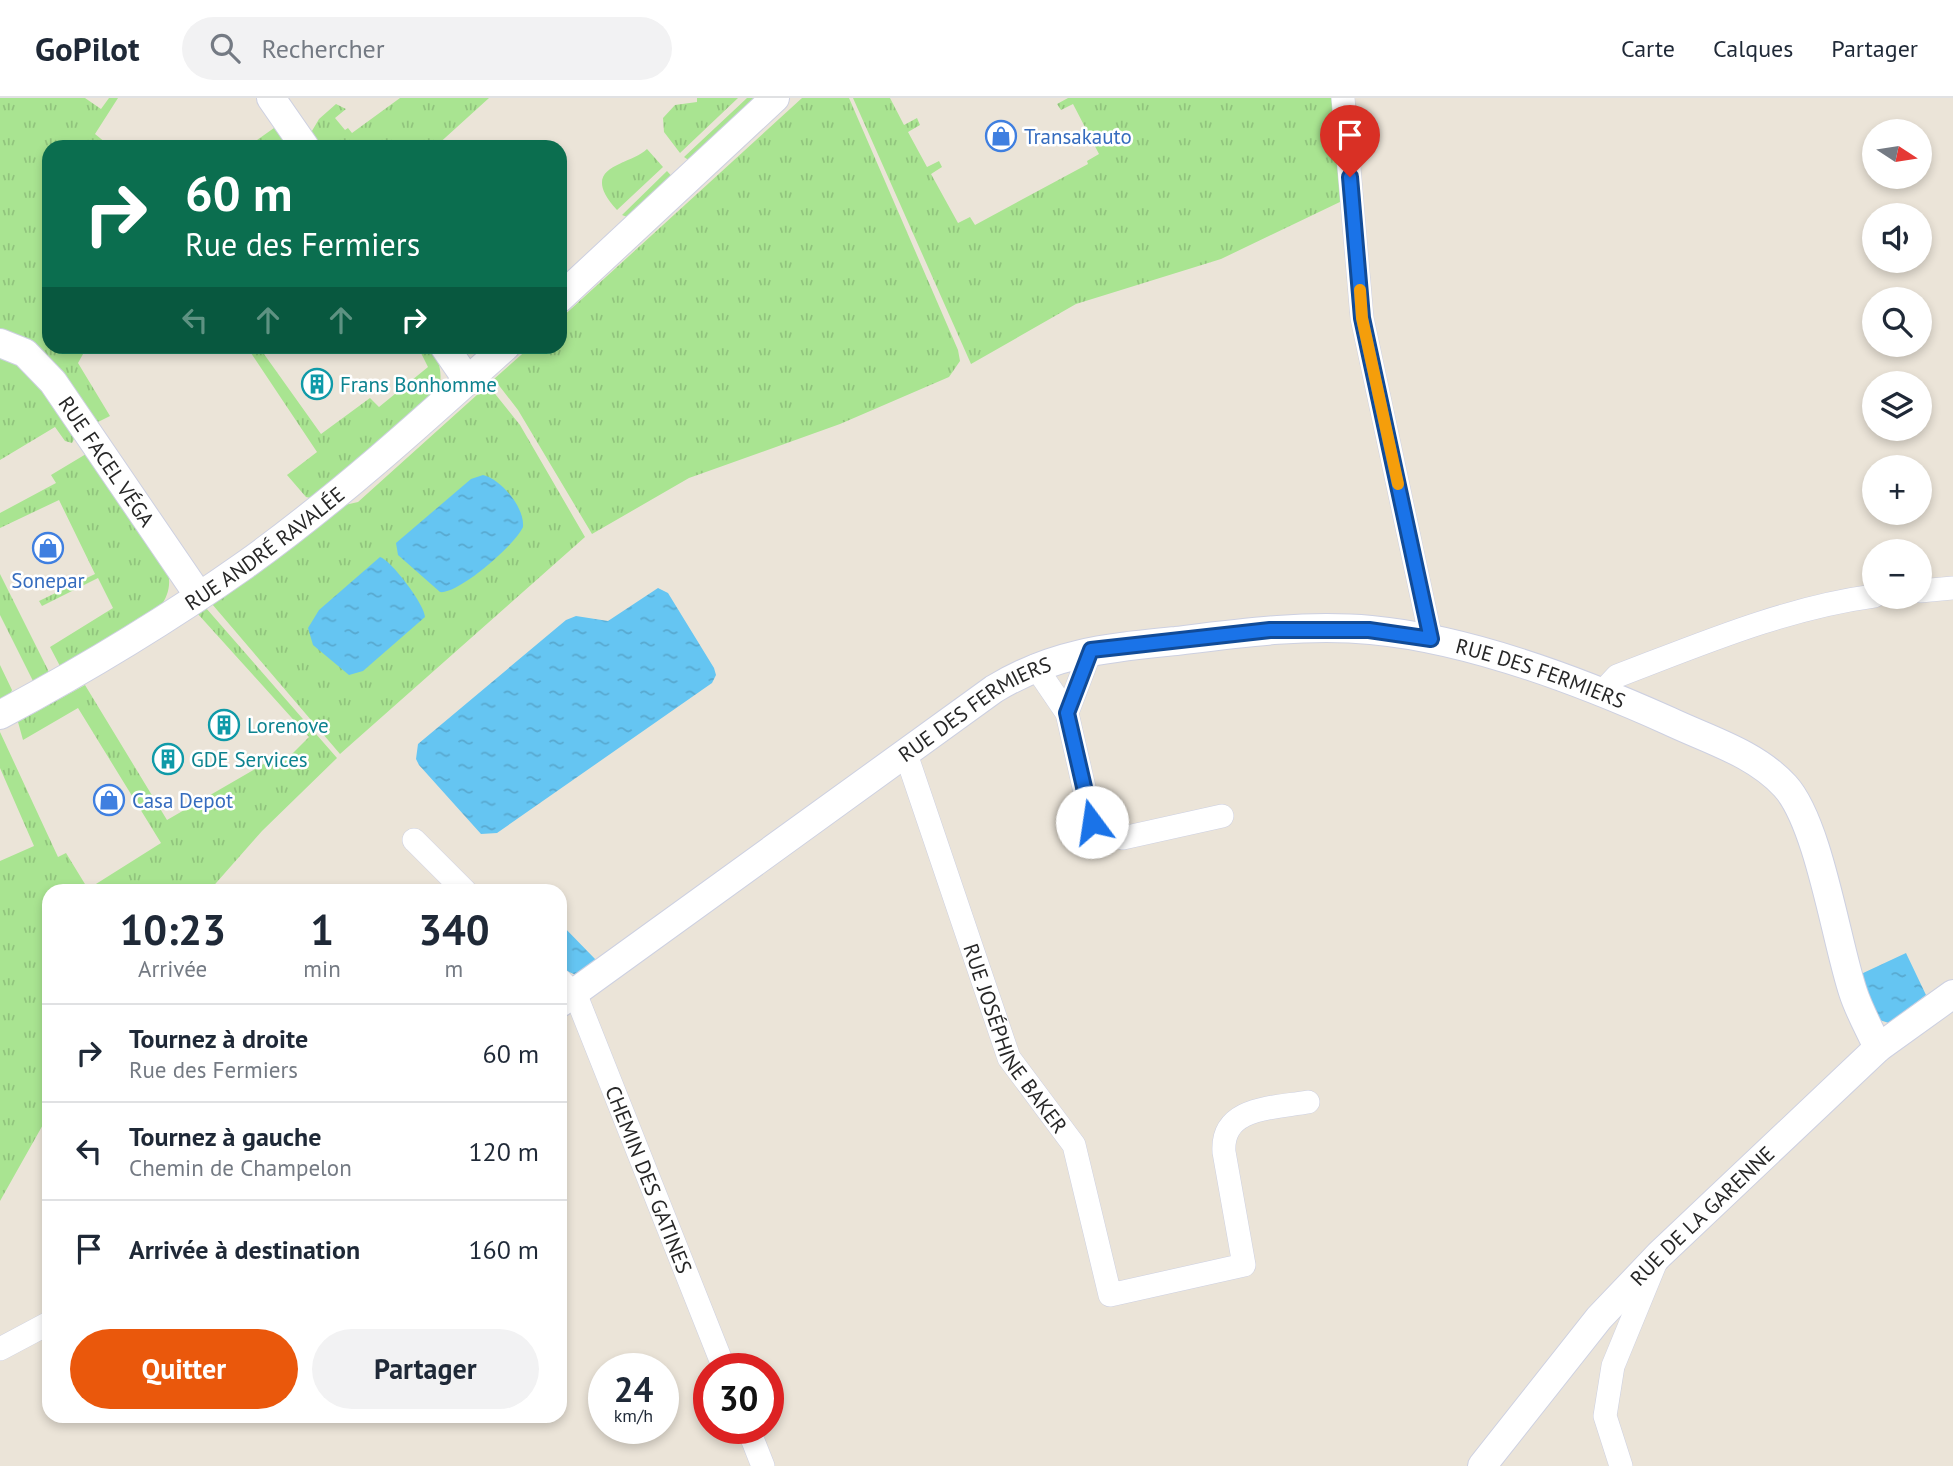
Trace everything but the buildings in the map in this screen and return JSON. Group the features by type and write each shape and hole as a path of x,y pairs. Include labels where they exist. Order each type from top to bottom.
{"street":[{"path":"271,98 300,140"},
{"path":"567,291 775,98"},
{"path":"1343,98 1362,318 1431,639"},
{"name":"RUE FACEL VÉGA","path":"0,343 25,354 53,382 199,596"},
{"path":"449,354 468,381"},
{"name":"RUE ANDRÉ RAVALÉE","path":"0,715 61,683 199,596 315,512 497,354"},
{"path":"1932,590 1953,588"},
{"path":"1603,691 1617,676 1737,629 1843,600 1862,598"},
{"name":"RUE DES FERMIERS","path":"567,990 995,689 1035,666 1091,650 1270,630 1369,630 1431,639 1603,691 1762,764 1787,788 1800,808 1815,850 1853,994 1878,1048"},
{"path":"1067,713 1091,650"},
{"path":"1035,666 1067,713 1091,818 1100,831 1123,838 1222,816"},
{"name":"RUE JOSÉPHINE BAKER","path":"906,754 1009,1058 1074,1145 1110,1295 1244,1265 1224,1152 1225,1135 1234,1121 1246,1113 1308,1102"},
{"path":"414,840 458,884"},
{"name":"CHEMIN DES GATINES","path":"567,993 578,998 718,1353"},
{"name":"RUE DE LA GARENNE","path":"1482,1466 1599,1318 1659,1255 1878,1048 1953,994"},
{"path":"1621,1466 1605,1416 1613,1366 1659,1255"},
{"path":"0,1349 42,1326"},
{"path":"754,1444 763,1466"}],"green space":[{"path":"0,98 85,98 101,109 109,98 118,98 95,134 102,140 42,140 42,354 83,354 78,363 110,416 92,425 0,334"},
{"path":"400,98 489,98 443,140 312,140 309,136 319,119 336,104 346,109 335,118 345,130 348,128 352,133"},
{"path":"697,98 738,98 680,153 664,132 663,118 675,105 697,102"},
{"path":"747,98 767,98 690,161 684,157"},
{"path":"802,98 849,98 958,350 960,361 949,377 840,424 689,478 592,534 518,410 494,379 522,354 567,354 567,313"},
{"path":"853,98 890,98 904,125 917,118 920,125 908,132 927,167 939,161 942,167 931,174 958,223 970,217 975,225 1088,164 1087,161 1099,154 1073,104 1061,110 1057,104 1068,98 1333,98 1342,201 1221,259 1076,304 971,364"},
{"path":"274,128 283,140 257,140"},
{"path":"647,149 663,167 617,210 606,195 602,184 604,175"},
{"path":"667,171 675,180 627,217 622,215"},
{"path":"0,353 32,372 75,437 72,443 65,441 55,427 0,460"},
{"path":"252,354 264,354 321,434 370,398 379,407 428,367 422,354 435,354 440,372 439,389 315,499 306,497 287,475 317,452"},
{"path":"488,385 520,425 585,537 340,754 212,604 345,505 358,502"},
{"path":"86,454 168,572 169,586 160,607 61,668 50,647 113,608 98,578 42,606 39,601 95,574 59,500 0,528 0,513 56,483 51,475"},
{"path":"0,574 48,670 49,676 35,685 0,615"},
{"path":"206,608 337,758 262,831 215,884 96,884 161,843 78,708 23,740 18,722 85,685 167,820 274,758 281,765 309,737 197,613"},
{"path":"0,665 12,690 9,698 0,703"},
{"path":"0,732 58,857 66,853 85,884 42,884 42,1126 0,1201 0,861 34,846 0,768"}],"water":[{"path":"483,475 497,482 510,495 520,511 523,527 510,545 486,567 460,586 440,592 398,555 396,543 471,479"},
{"path":"380,557 392,566 407,584 420,603 425,617 363,671 349,675 313,645 308,628 319,610"},
{"path":"658,588 668,593 714,668 716,675 712,683 497,833 481,834 419,765 416,759 418,744 566,620 576,616 608,621"},
{"path":"567,930 596,960 576,975 567,971"},
{"path":"1906,953 1926,995 1889,1023 1876,1019 1861,974"}],"slow traffic":[{"path":"1360,290 1362,318 1398,484"}],"place":[{"name":"Transakauto","path":"1001,136"},
{"name":"Frans Bonhomme","path":"317,384"},
{"name":"Sonepar","path":"48,548"},
{"name":"Lorenove","path":"224,725"},
{"name":"GDE Services","path":"168,759"},
{"name":"Casa Depot","path":"109,800"}],"route":[{"path":"1092,822 1067,713 1091,650 1270,630 1369,630 1431,639 1362,318 1350,177"}]}
